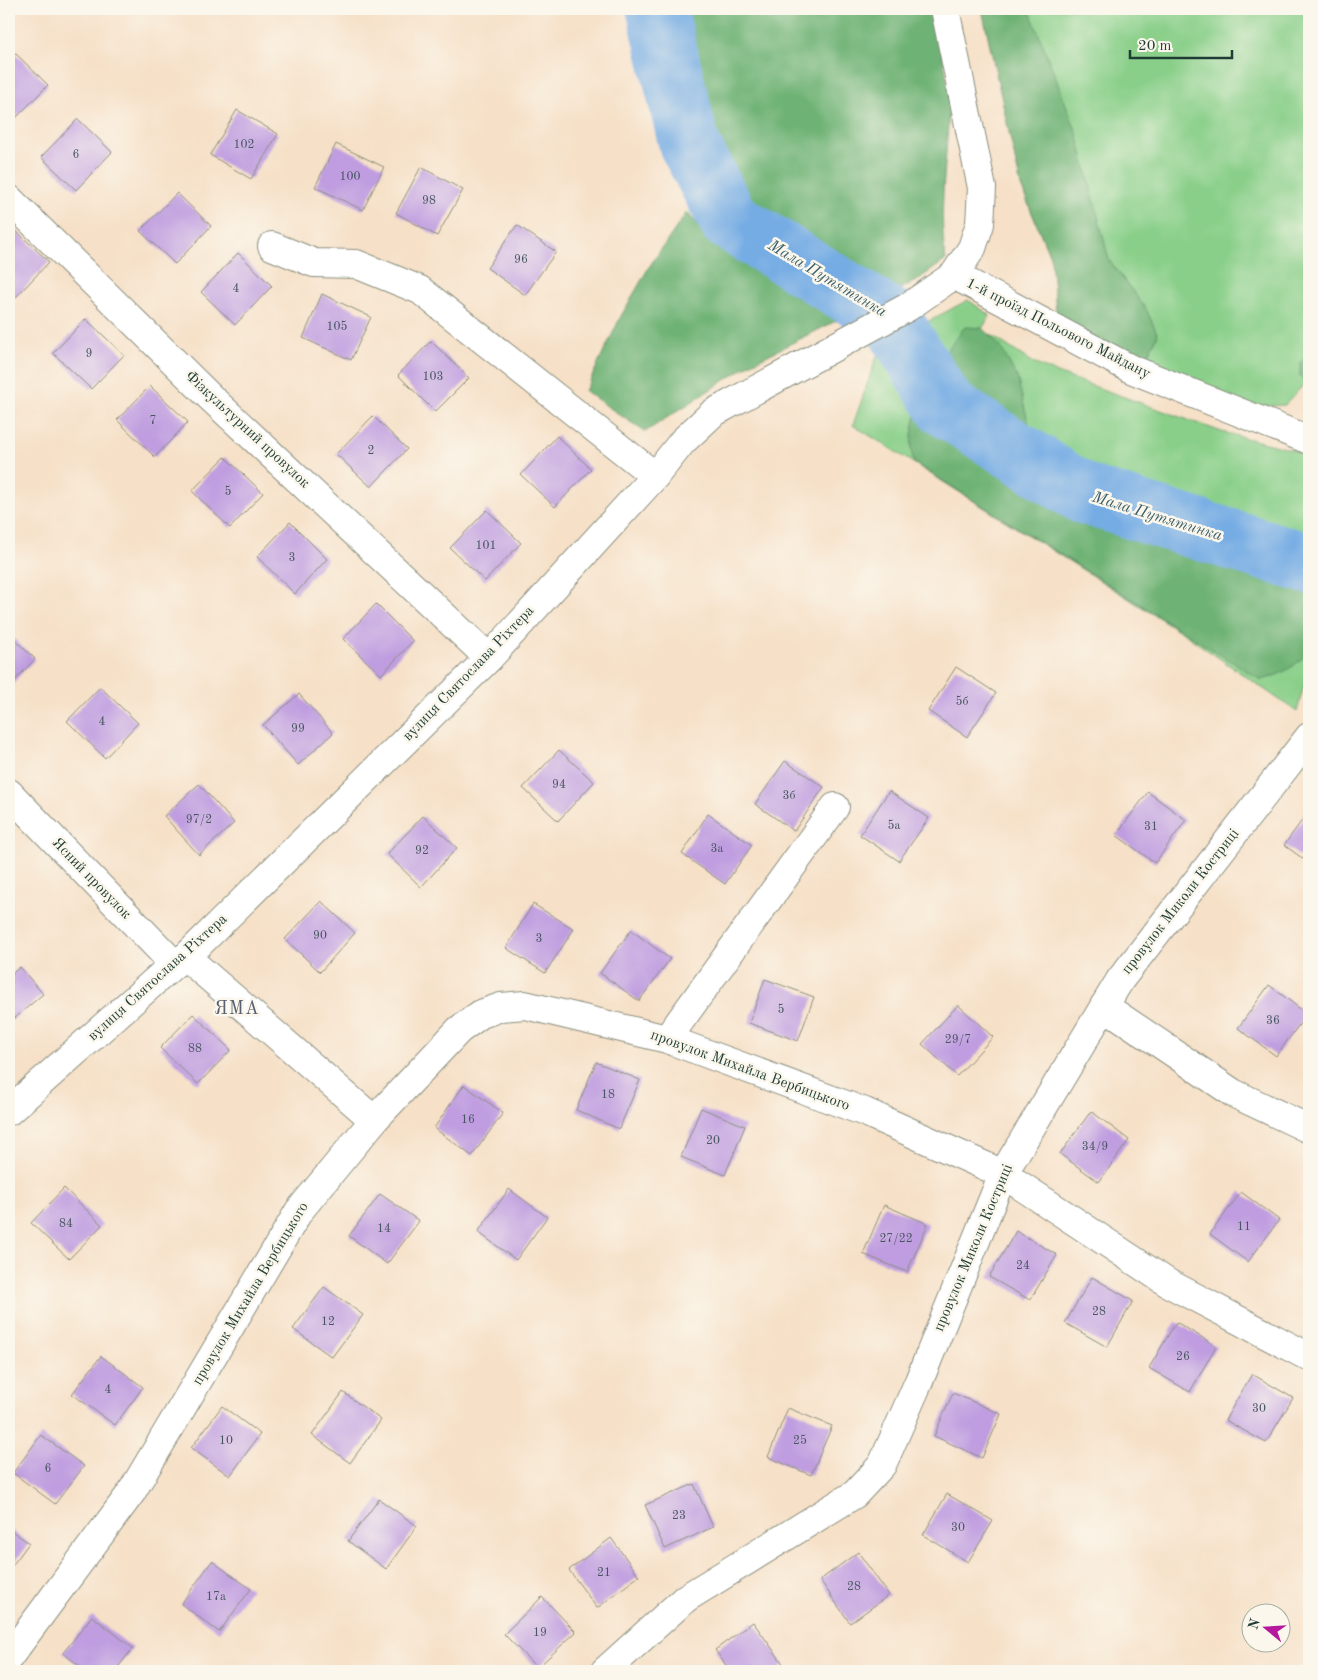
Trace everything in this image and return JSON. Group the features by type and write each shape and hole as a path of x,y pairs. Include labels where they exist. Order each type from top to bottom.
{"street":[{"name":"1-й проїзд Польового Майдану","path":"945,9 982,188 980,224 972,248 954,275 1131,369 1309,440"},
{"name":"Фізкультурний провулок","path":"9,199 211,398 489,658"},
{"path":"272,246 314,263 356,264 420,290 655,476"},
{"name":"вулиця Святослава Ріхтера","path":"9,1111 180,961 489,658 655,476 683,442 713,413 908,308 954,275"},
{"name":"провулок Миколи Костриці","path":"605,1671 686,1598 855,1494 882,1465 919,1381 1002,1174 1120,980 1306,747"},
{"name":"Ясний провулок","path":"9,793 180,961 374,1120"},
{"path":"667,1038 835,807"},
{"name":"провулок Михайла Вербицького","path":"9,1657 130,1493 299,1211 374,1120 459,1030 481,1014 502,1007 525,1005 667,1038 865,1112 1002,1174 1168,1282 1309,1357"},
{"path":"1104,1006 1233,1093 1309,1129"}],"green space":[{"path":"668,9 932,9 949,92 943,201 946,260 916,281 750,364 645,432 585,391 621,316 649,267 687,212 713,244 752,229 699,134"},
{"path":"982,9 1300,9 1309,13 1309,379 1285,405 1232,408 1058,330 1051,259 1021,186"},
{"path":"982,9 1029,9 1077,133 1109,260 1146,309 1158,335 1148,354 1123,356 1058,330 1051,259 1021,186"},
{"path":"968,300 990,315 982,329 1033,363 1222,432 1309,454 1309,666 1297,712 1183,633 853,425 880,347"},
{"path":"965,327 982,328 1000,346 1017,377 1033,441 1070,479 1136,512 1209,524 1280,550 1309,548 1309,650 1305,656 1288,669 1275,676 1261,680 914,463 911,447 913,430 925,392 944,355"},
{"path":"1309,351 1309,377 1305,380 1300,376 1300,364"}],"building":[{"path":"14,52 48,85 11,123 9,120 9,57"},
{"path":"237,110 278,134 251,179 210,155"},
{"path":"78,119 112,152 76,190 41,157"},
{"path":"336,144 384,167 363,210 315,187"},
{"path":"421,167 463,190 437,236 396,213"},
{"path":"177,193 211,226 175,264 140,231"},
{"path":"517,225 556,252 525,295 487,268"},
{"path":"11,226 49,262 16,297 9,290 9,228"},
{"path":"238,253 272,286 235,325 201,292"},
{"path":"322,294 371,317 351,360 303,338"},
{"path":"86,319 124,355 91,389 53,353"},
{"path":"431,341 469,378 435,412 398,375"},
{"path":"150,386 188,422 155,457 117,420"},
{"path":"373,416 407,449 371,487 336,454"},
{"path":"557,436 591,469 555,507 521,475"},
{"path":"225,457 263,493 230,528 192,491"},
{"path":"487,510 521,543 485,581 450,548"},
{"path":"290,522 327,559 295,594 257,557"},
{"path":"376,604 413,641 381,675 343,639"},
{"path":"9,634 35,659 9,687"},
{"path":"956,667 996,693 967,737 928,711"},
{"path":"100,687 138,723 105,758 67,721"},
{"path":"299,694 333,733 298,765 263,725"},
{"path":"559,750 594,782 558,821 523,788"},
{"path":"785,761 824,787 794,831 755,804"},
{"path":"199,784 234,823 199,855 164,816"},
{"path":"889,791 929,818 899,861 860,835"},
{"path":"1148,792 1186,820 1155,863 1116,835"},
{"path":"1309,811 1309,863 1284,845"},
{"path":"708,814 752,845 725,884 682,854"},
{"path":"423,816 457,848 421,887 387,854"},
{"path":"321,901 355,933 320,972 285,939"},
{"path":"533,904 574,929 545,973 506,948"},
{"path":"631,930 670,959 639,1001 600,973"},
{"path":"20,967 43,994 9,1023 9,976"},
{"path":"765,979 814,997 798,1041 749,1023"},
{"path":"1269,985 1307,1014 1276,1056 1238,1028"},
{"path":"958,1005 993,1037 957,1076 922,1044"},
{"path":"193,1014 231,1050 198,1084 160,1048"},
{"path":"596,1062 640,1080 619,1129 576,1110"},
{"path":"464,1085 503,1113 472,1156 434,1128"},
{"path":"701,1108 745,1126 725,1175 681,1157"},
{"path":"1091,1111 1129,1140 1099,1182 1060,1154"},
{"path":"64,1188 102,1225 69,1259 31,1223"},
{"path":"509,1189 547,1217 516,1260 478,1232"},
{"path":"1241,1192 1279,1220 1248,1262 1210,1234"},
{"path":"380,1194 419,1221 387,1264 349,1236"},
{"path":"884,1205 928,1224 907,1272 863,1254"},
{"path":"1016,1231 1057,1255 1030,1300 989,1277"},
{"path":"1092,1277 1133,1301 1107,1347 1065,1323"},
{"path":"324,1287 363,1315 332,1357 293,1329"},
{"path":"1176,1322 1216,1346 1190,1392 1149,1368"},
{"path":"101,1356 143,1387 115,1425 72,1394"},
{"path":"1252,1374 1293,1398 1266,1443 1225,1420"},
{"path":"343,1392 381,1420 350,1463 312,1435"},
{"path":"953,1393 1001,1414 982,1458 934,1436"},
{"path":"222,1406 260,1434 230,1476 191,1448"},
{"path":"788,1408 832,1426 811,1475 768,1457"},
{"path":"41,1435 84,1466 55,1504 13,1473"},
{"path":"694,1484 713,1527 665,1549 645,1505"},
{"path":"947,1494 993,1521 968,1562 923,1535"},
{"path":"379,1499 417,1526 386,1569 348,1541"},
{"path":"9,1529 29,1543 9,1570"},
{"path":"611,1538 639,1576 597,1608 569,1570"},
{"path":"858,1552 889,1595 850,1623 820,1580"},
{"path":"212,1561 251,1589 219,1632 181,1604"},
{"path":"542,1597 576,1632 537,1668 504,1634"},
{"path":"92,1616 133,1648 115,1671 86,1671 63,1653"},
{"path":"753,1622 784,1665 775,1671 730,1671 715,1650"}],"waterway":[{"name":"Мала Путятинка","path":"657,9 689,144 729,220 891,319 946,407 1084,494 1309,564"}],"district":[{"name":"ЯМА","path":"237,1009"}]}
